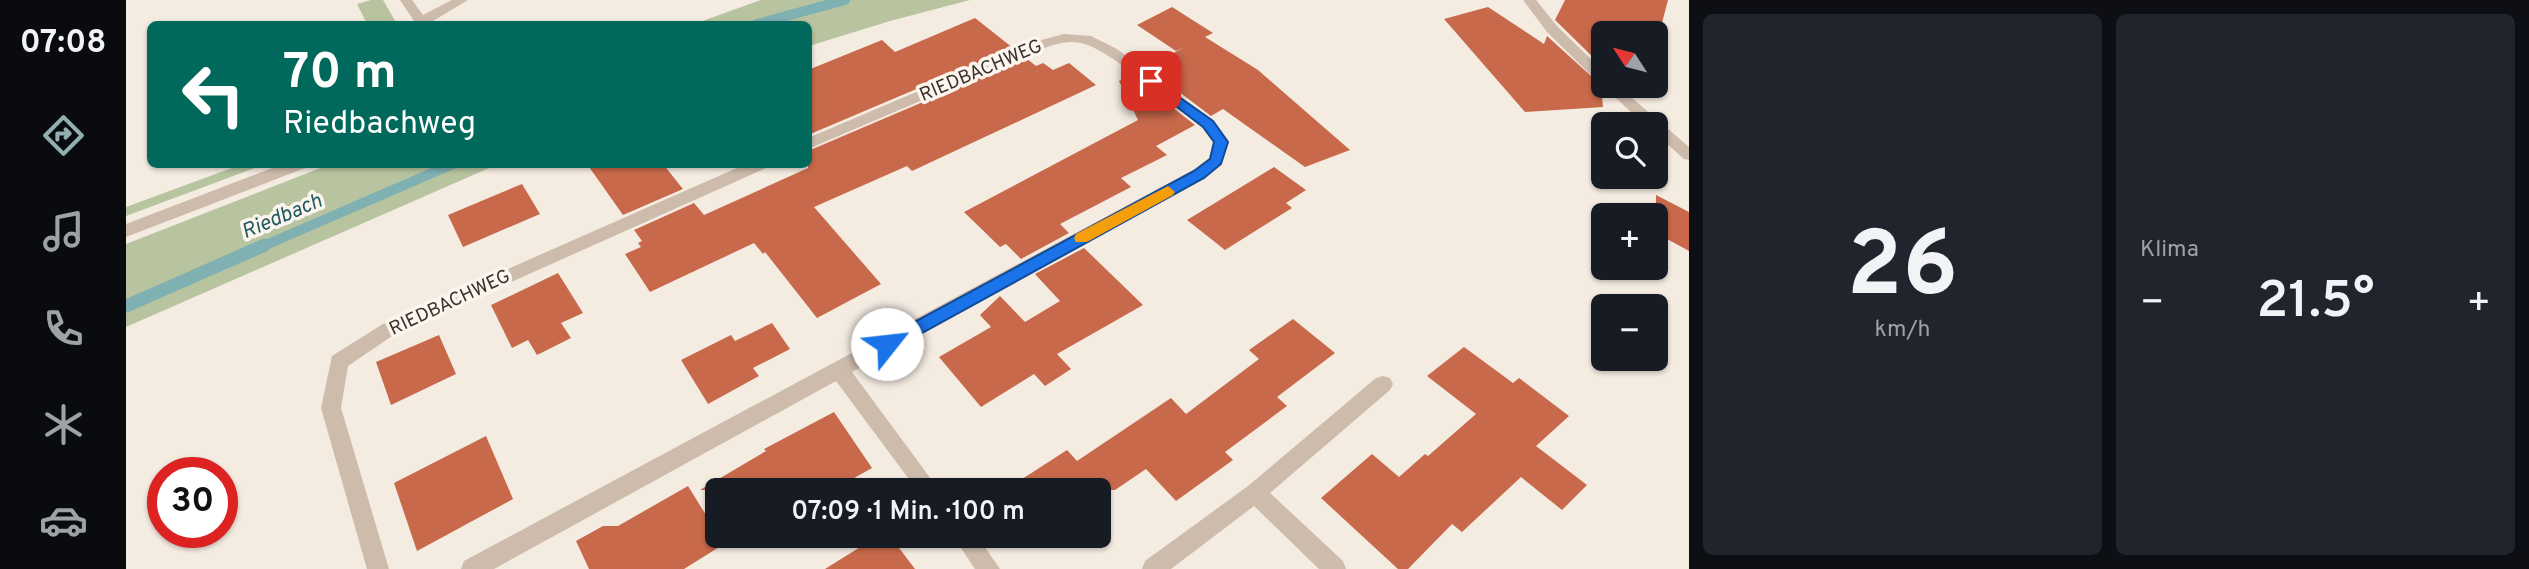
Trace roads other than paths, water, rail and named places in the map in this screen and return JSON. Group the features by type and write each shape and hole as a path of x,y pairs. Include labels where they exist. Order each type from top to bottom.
{"street":[{"path":"406,0 421,21"},
{"path":"425,21 462,0"},
{"path":"1529,0 1552,29 1591,67"},
{"name":"RIEDBACHWEG","path":"472,569 1199,174 1216,161 1221,142 1208,124 1112,52 1086,39 1064,38 1039,45 812,142"},
{"path":"1624,98 1639,112"},
{"path":"1668,137 1689,155"},
{"path":"126,231 290,168"},
{"name":"RIEDBACHWEG","path":"378,569 331,408 339,362 389,329 752,168"},
{"path":"839,370 920,478"},
{"path":"1153,569 1255,493 1382,384"},
{"path":"1255,493 1335,569"},
{"path":"973,548 989,569"}],"waterway":[{"name":"Riedbach","path":"768,21 845,0"},
{"name":"Riedbach","path":"261,247 444,168"},
{"name":"Riedbach","path":"126,306 265,245"}]}
